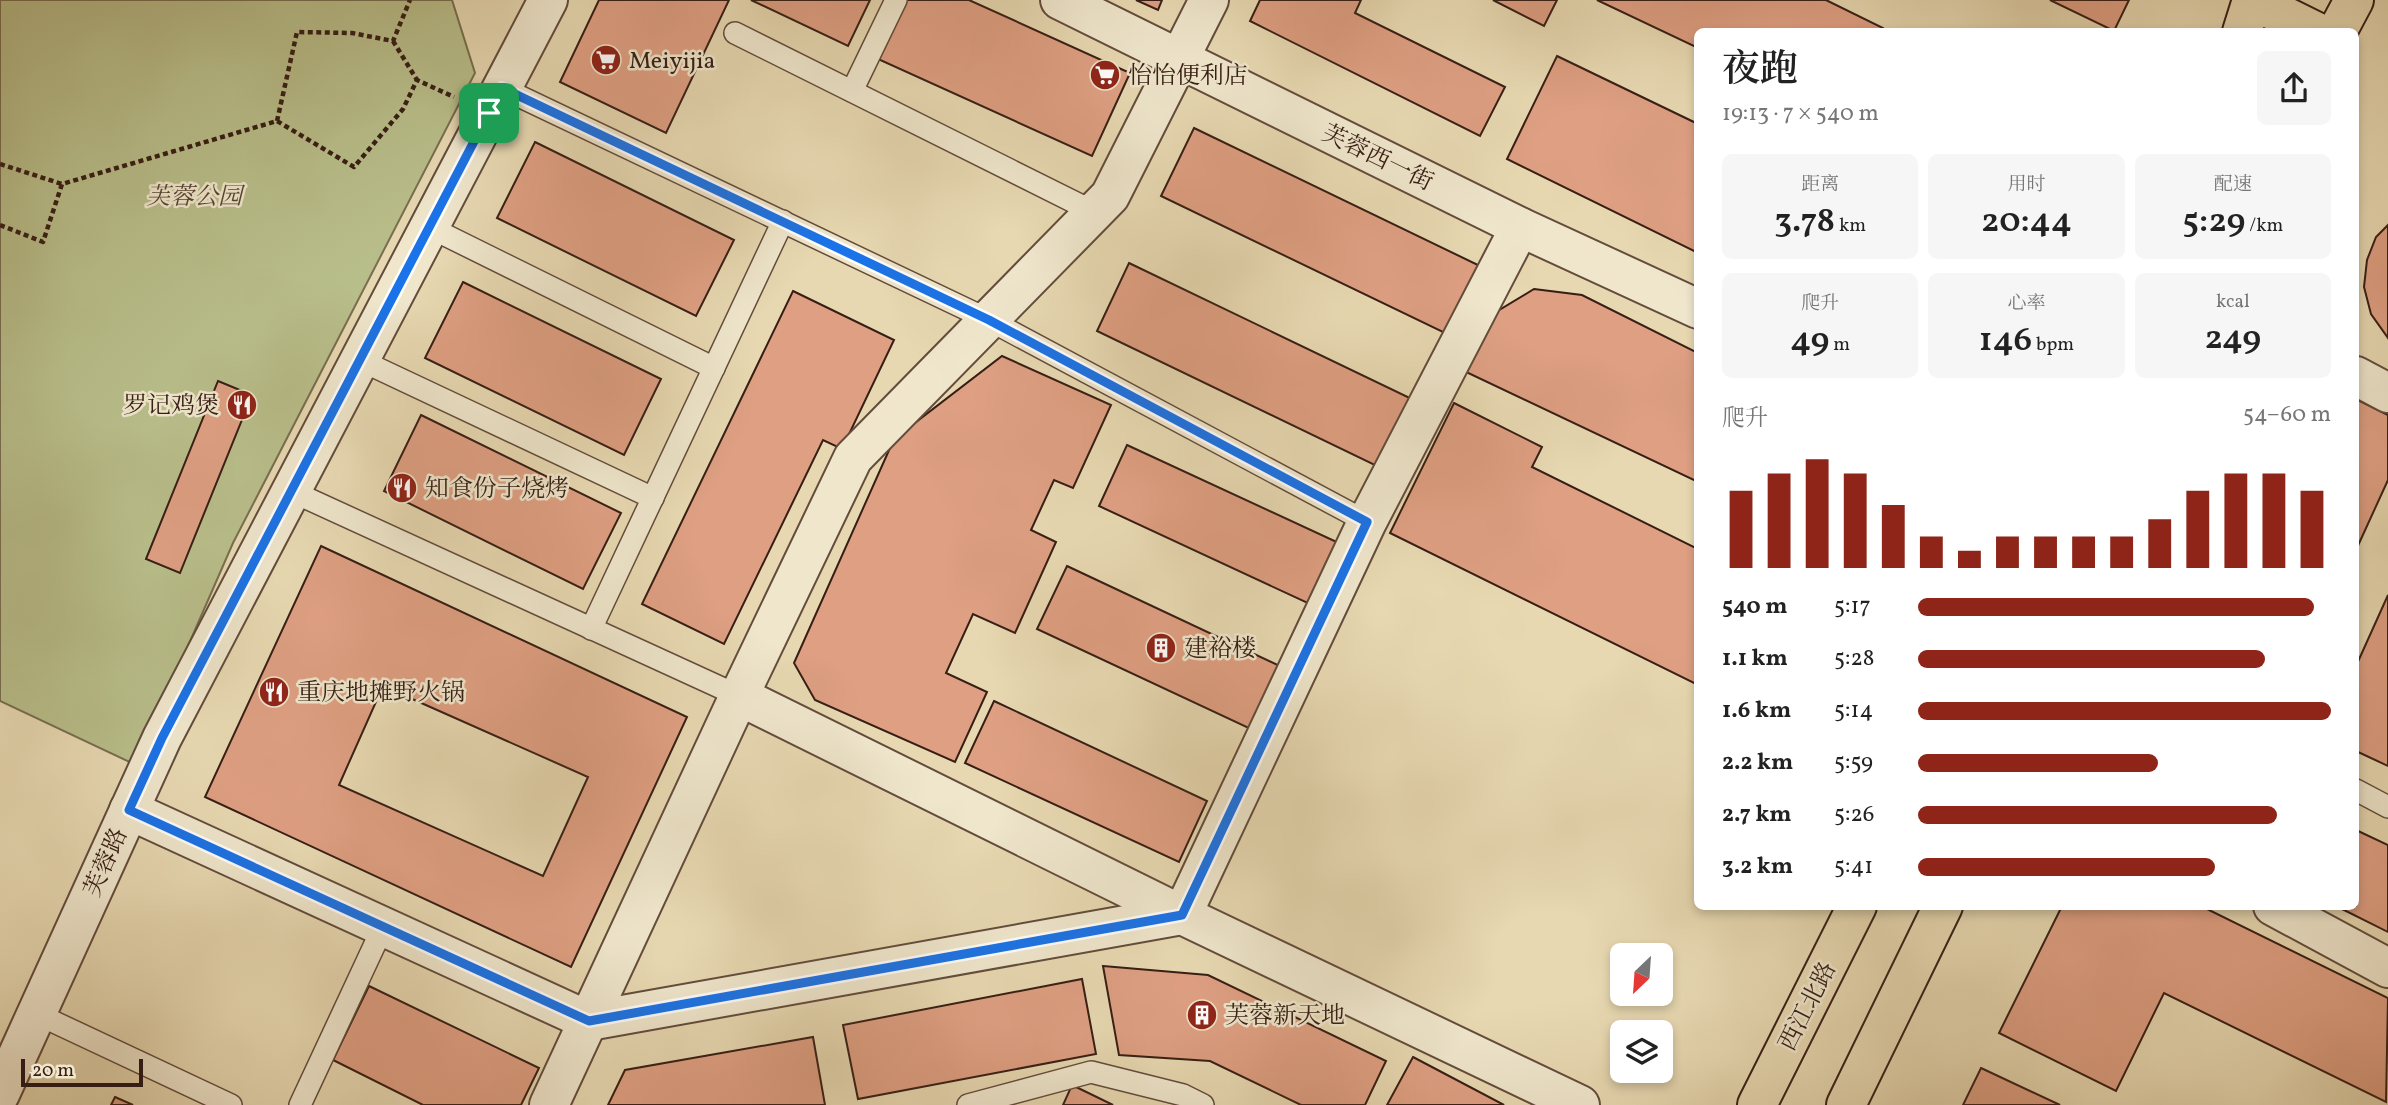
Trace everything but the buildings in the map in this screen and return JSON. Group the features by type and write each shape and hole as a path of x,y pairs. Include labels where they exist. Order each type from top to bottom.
{"main road":[{"path":"2243,28 2252,0 2310,28"},
{"path":"2339,28 2354,0"},
{"name":"西江北路","path":"1757,1105 1855,910"},
{"path":"1846,1105 1941,910"}],"street":[{"name":"芙蓉路","path":"0,1094 162,738 548,0"},
{"name":"芙蓉西一街","path":"1060,0 1520,227 1694,307"},
{"path":"550,1105 739,696 853,458 1110,196 1209,0"},
{"path":"1182,915 1367,522 1520,227"},
{"path":"2359,378 2388,393"},
{"path":"739,696 1182,915 1580,1105"},
{"path":"129,810 589,1021 1182,915"},
{"path":"2280,910 2388,968"}],"lane":[{"path":"852,91 896,0"},
{"path":"734,33 1094,212"},
{"path":"495,101 783,221 989,320 1367,522"},
{"path":"592,629 783,221"},
{"path":"429,227 714,368"},
{"path":"360,360 653,498"},
{"path":"291,491 739,696"},
{"path":"2359,792 2388,807"},
{"path":"300,1105 383,927"},
{"path":"37,1014 231,1105"},
{"path":"968,1105 1091,1072 1184,1095 1203,1105"}],"path":[{"path":"393,41 410,0"},
{"path":"277,121 297,32 352,33 393,41 417,80 495,101"},
{"path":"0,164 61,184 277,121 354,167 403,109 417,80"},
{"path":"0,225 43,242 61,184"}],"green space":[{"name":"芙蓉公园","path":"0,0 452,0 475,73 233,543 136,765 0,701"}],"place":[{"name":"Meiyijia","path":"606,60"},
{"name":"怡怡便利店","path":"1105,75"},
{"name":"罗记鸡煲","path":"242,405"},
{"name":"知食份子烧烤","path":"402,488"},
{"name":"建裕楼","path":"1161,648"},
{"name":"重庆地摊野火锅","path":"274,692"},
{"name":"芙蓉新天地","path":"1202,1015"}],"route":[{"path":"502,88 989,320 1367,522 1182,915 589,1021 129,810 162,738 489,113 502,88"}]}
